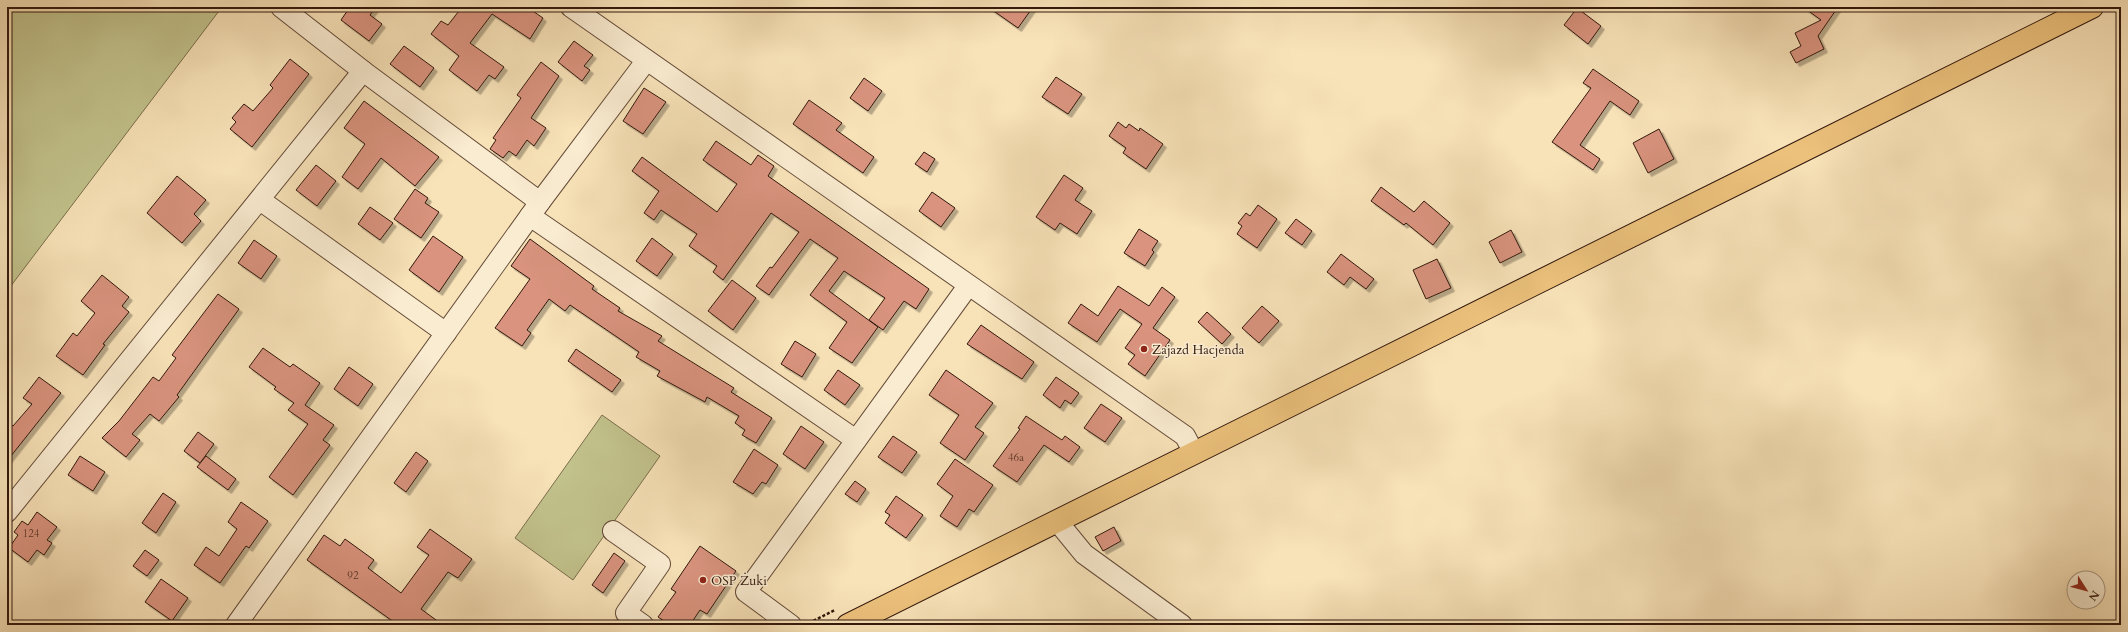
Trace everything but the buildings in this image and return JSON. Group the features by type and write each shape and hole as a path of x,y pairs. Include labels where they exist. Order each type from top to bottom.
{"main road":[{"path":"848,625 2092,7"}],"street":[{"path":"281,7 535,209 856,440"},
{"path":"571,7 968,286 1185,436 1194,453"},
{"path":"236,625 535,209 646,61"},
{"path":"7,512 363,71"},
{"path":"260,200 446,333"},
{"path":"791,625 746,592 968,286"},
{"path":"1057,521 1084,554 1182,625"},
{"path":"613,531 660,564 626,613 643,625"}],"green space":[{"path":"7,7 222,7 7,291"},
{"path":"602,415 660,456 573,580 515,538"}],"place":[{"name":"Zajazd Hacjenda","path":"1144,349"},
{"name":"OSP Żuki","path":"703,580"}]}
